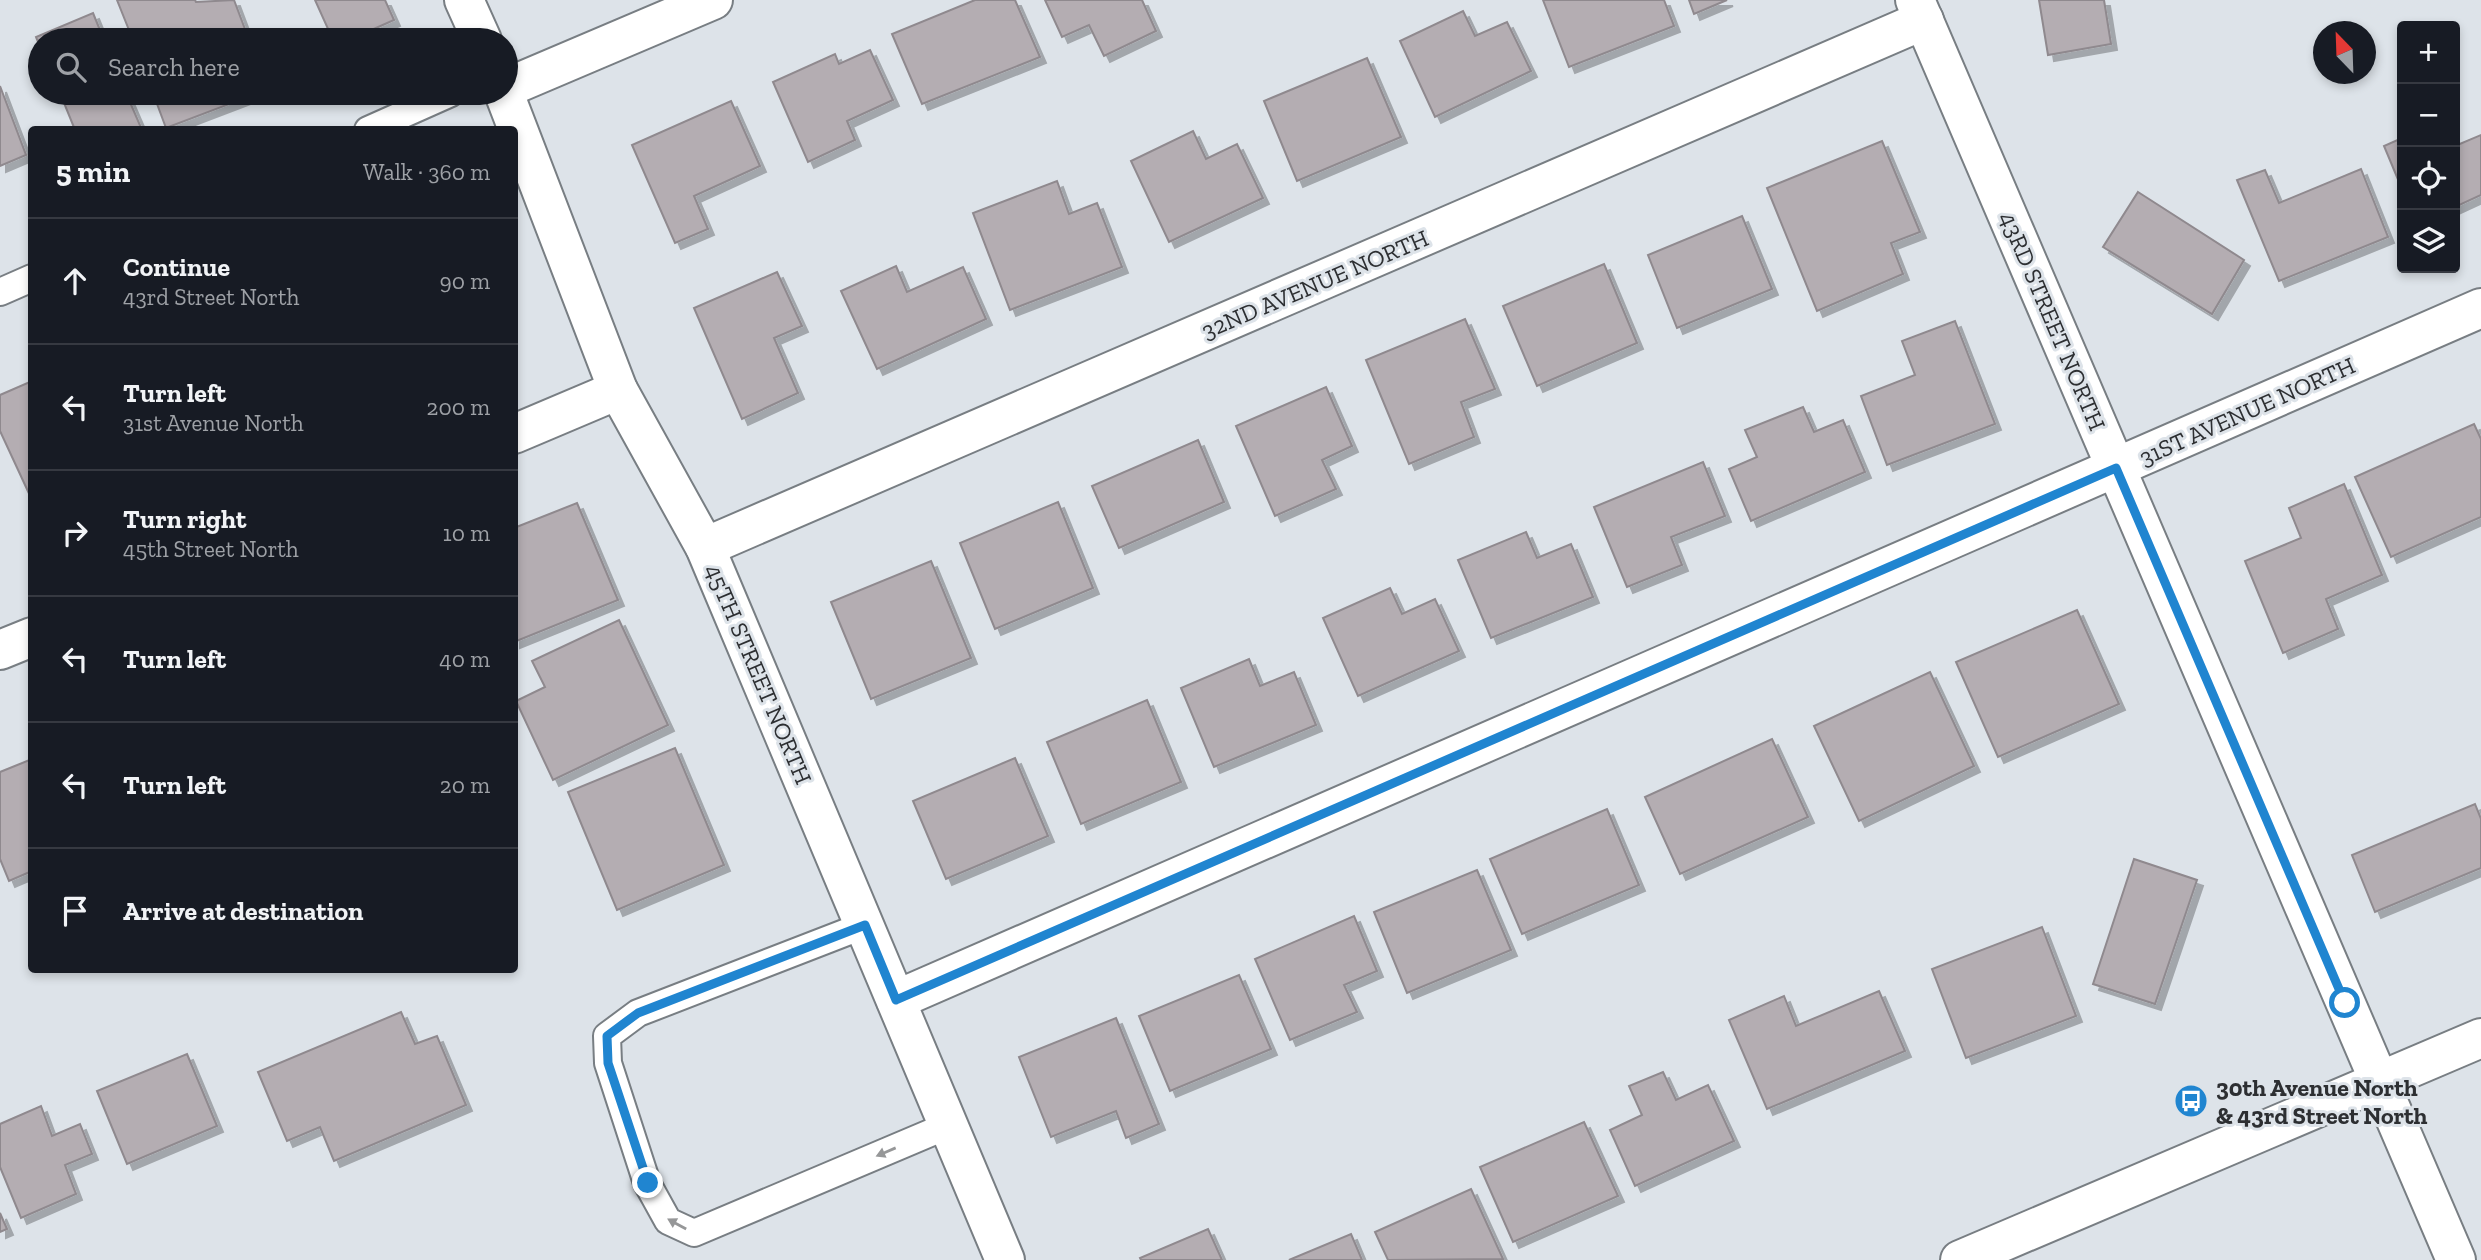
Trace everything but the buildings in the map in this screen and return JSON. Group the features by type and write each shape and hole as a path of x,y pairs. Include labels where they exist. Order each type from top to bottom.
{"street":[{"path":"464,0 477,28"},
{"path":"518,83 713,0"},
{"name":"43RD STREET NORTH","path":"1920,10 2456,1260"},
{"name":"32ND AVENUE NORTH","path":"705,547 1920,10"},
{"name":"45TH STREET NORTH","path":"509,105 517,126"},
{"name":"45TH STREET NORTH","path":"518,129 618,390 705,547 1005,1260"},
{"name":"31ST AVENUE NORTH","path":"896,1000 2481,308"},
{"path":"518,432 618,390"},
{"path":"0,650 28,639"},
{"path":"1960,1260 2481,1038"}],"lane":[{"path":"377,126 424,105"},
{"path":"0,292 28,280"},
{"path":"865,925 638,1013 607,1036 608,1063 648,1183 668,1221 694,1233 948,1125"}],"place":[{"name":"30th Avenue North & 43rd Street North","path":"2191,1101"}],"route":[{"path":"648,1183 608,1063 607,1036 638,1013 865,925 896,1000 2116,468 2345,1003"}]}
